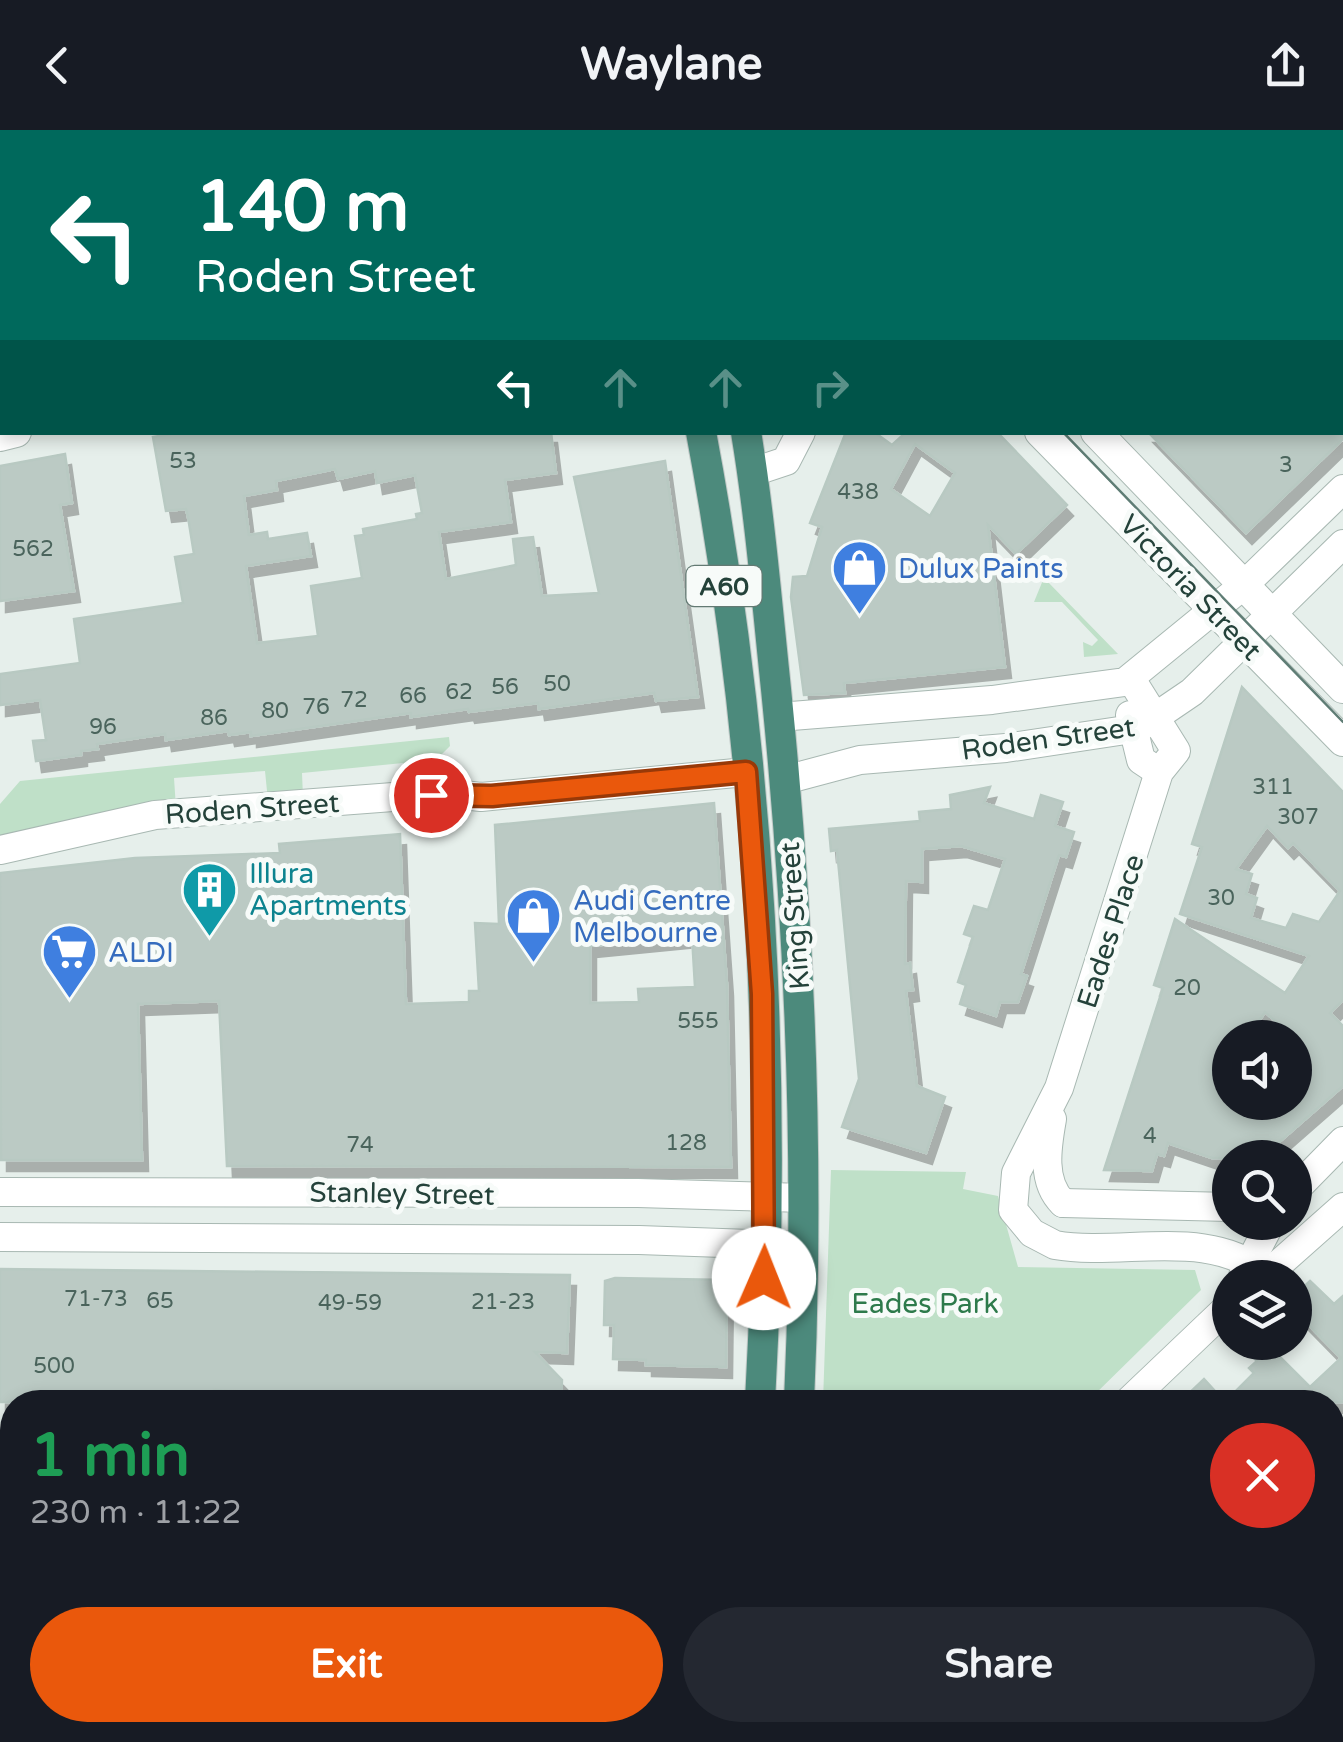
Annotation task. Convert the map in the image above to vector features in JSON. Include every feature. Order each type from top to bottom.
[{"type":"highway","name":"King Street","points":[[702,435],[746,772],[762,994],[765,1245],[760,1390]]},
{"type":"highway","name":"King Street","points":[[746,435],[779,717],[800,986],[804,1246],[799,1390]]},
{"type":"highway","points":[[746,772],[779,717]]},
{"type":"street","points":[[752,472],[786,461],[799,435]]},
{"type":"street","name":"Victoria Street","points":[[1043,435],[1343,740]]},
{"type":"street","name":"Victoria Street","points":[[1099,435],[1343,688]]},
{"type":"street","name":"Roden Street","points":[[779,717],[1128,681],[1244,584],[1343,490]]},
{"type":"street","name":"Roden Street","points":[[785,780],[860,760],[1006,748],[1132,730],[1158,718],[1246,643],[1343,544]]},
{"type":"street","points":[[1128,681],[1132,730],[1141,760],[1159,772]]},
{"type":"street","name":"Eades Place","points":[[1038,1237],[1016,1216],[1012,1190],[1059,1088],[1159,772],[1176,752],[1158,718],[1128,681]]},
{"type":"street","points":[[854,712],[860,760]]},
{"type":"street","name":"Roden Street","points":[[0,850],[155,815],[446,794],[492,796],[746,772]]},
{"type":"street","name":"Eades Place","points":[[1059,1088],[1048,1173],[1050,1187],[1063,1203]]},
{"type":"street","points":[[1312,1173],[1343,1141]]},
{"type":"street","name":"Stanley Street","points":[[0,1192],[804,1198]]},
{"type":"street","points":[[1212,1206],[1063,1203],[1038,1237],[1066,1247],[1208,1250],[1228,1260]]},
{"type":"street","points":[[1278,1260],[1297,1249],[1343,1207]]},
{"type":"street","points":[[1208,1250],[1212,1235]]},
{"type":"street","name":"Stanley Street","points":[[0,1237],[804,1246]]},
{"type":"street","points":[[1287,1240],[1297,1249]]},
{"type":"street","points":[[1140,1390],[1212,1321]]},
{"type":"green space","points":[[1043,580],[1118,654],[1084,657],[1083,642],[1092,646],[1098,640],[1062,602],[1034,602]]},
{"type":"green space","points":[[449,737],[450,746],[439,757],[433,787],[406,787],[403,763],[302,773],[303,797],[268,801],[265,771],[174,778],[176,808],[0,838],[0,804],[20,781]]},
{"type":"green space","name":"Eades Park","points":[[831,1170],[966,1172],[963,1189],[998,1196],[1018,1267],[1195,1270],[1201,1290],[1099,1390],[823,1390]]},
{"type":"building","points":[[551,435],[556,473],[505,480],[511,522],[439,532],[446,579],[516,565],[513,539],[533,537],[542,596],[599,593],[574,477],[665,461],[698,697],[656,701],[654,693],[539,709],[538,703],[411,717],[411,713],[251,736],[251,732],[229,735],[228,731],[166,740],[165,734],[97,744],[98,749],[81,751],[81,755],[36,761],[33,741],[46,740],[40,700],[0,705],[0,674],[80,663],[74,619],[183,603],[175,557],[194,554],[188,517],[186,509],[166,511],[153,437]],"holes":[[[335,469],[338,479],[375,471],[377,483],[415,475],[422,513],[416,514],[417,519],[363,529],[364,535],[355,536],[362,578],[311,586],[318,636],[257,643],[246,566],[311,556],[307,533],[268,539],[267,532],[249,535],[244,496],[277,490],[276,481]]]},
{"type":"building","points":[[845,435],[878,435],[892,445],[903,435],[1000,435],[1067,505],[1016,554],[988,525],[1005,667],[844,683],[845,693],[804,695],[791,597],[793,577],[807,576],[822,527],[810,523]],"holes":[[[915,444],[955,473],[930,516],[891,489]]]},
{"type":"building","points":[[1151,435],[1343,435],[1343,439],[1246,533]]},
{"type":"building","points":[[65,454],[72,503],[60,505],[74,591],[0,601],[0,466]]},
{"type":"building","points":[[1242,687],[1343,792],[1343,1000],[1330,1013],[1343,1026],[1343,1086],[1312,1113],[1312,1020],[1274,1020],[1265,1012],[1260,1020],[1212,1020],[1212,1120],[1304,1120],[1281,1140],[1212,1140],[1212,1158],[1168,1143],[1164,1156],[1157,1154],[1152,1171],[1104,1170],[1163,988],[1154,985],[1175,919],[1285,993],[1309,956],[1180,914],[1202,847],[1192,844]],"holes":[[[1267,826],[1288,848],[1293,843],[1340,891],[1319,922],[1293,914],[1286,928],[1251,918],[1257,898],[1246,894],[1252,874],[1236,869]]]},
{"type":"building","points":[[990,787],[984,803],[1034,819],[1041,795],[1063,802],[1055,826],[1074,832],[1066,857],[1059,855],[1021,974],[1027,976],[1018,1002],[1000,1002],[996,1016],[960,1004],[966,985],[958,982],[973,937],[964,934],[974,906],[988,910],[1005,859],[961,846],[922,849],[922,882],[906,881],[905,964],[910,963],[913,990],[906,991],[917,1086],[945,1097],[926,1153],[842,1127],[859,1079],[837,850],[831,851],[829,829],[920,821],[919,812],[951,809],[950,795]]},
{"type":"building","points":[[714,803],[727,985],[731,1167],[227,1166],[219,1001],[138,1004],[142,1160],[1,1160],[0,873],[135,858],[280,853],[279,844],[400,834],[406,1004],[469,1002],[469,991],[479,991],[475,923],[499,924],[495,825]],"holes":[[[692,936],[695,987],[638,989],[639,1002],[590,1003],[590,946]]]},
{"type":"building","points":[[0,1269],[570,1275],[567,1353],[535,1352],[562,1380],[562,1390],[0,1390]]},
{"type":"building","points":[[727,1280],[726,1367],[646,1365],[646,1360],[613,1359],[614,1325],[604,1325],[605,1281]]},
{"type":"building","points":[[1312,1283],[1334,1304],[1343,1296],[1343,1390],[1237,1390],[1254,1373],[1249,1368],[1256,1360],[1283,1360],[1310,1387],[1341,1358],[1312,1328]]},
{"type":"building","points":[[1204,1379],[1214,1390],[1193,1390]]},
{"type":"tram line","points":[[1066,435],[1343,722]]},
{"type":"place","name":"Dulux Paints","points":[[859,617]]},
{"type":"place","name":"Illura Apartments","points":[[210,938]]},
{"type":"place","name":"Audi Centre Melbourne","points":[[534,965]]},
{"type":"place","name":"ALDI","points":[[69,1001]]},
{"type":"route","points":[[431,795],[492,796],[746,772],[762,994],[764,1278]]}]
